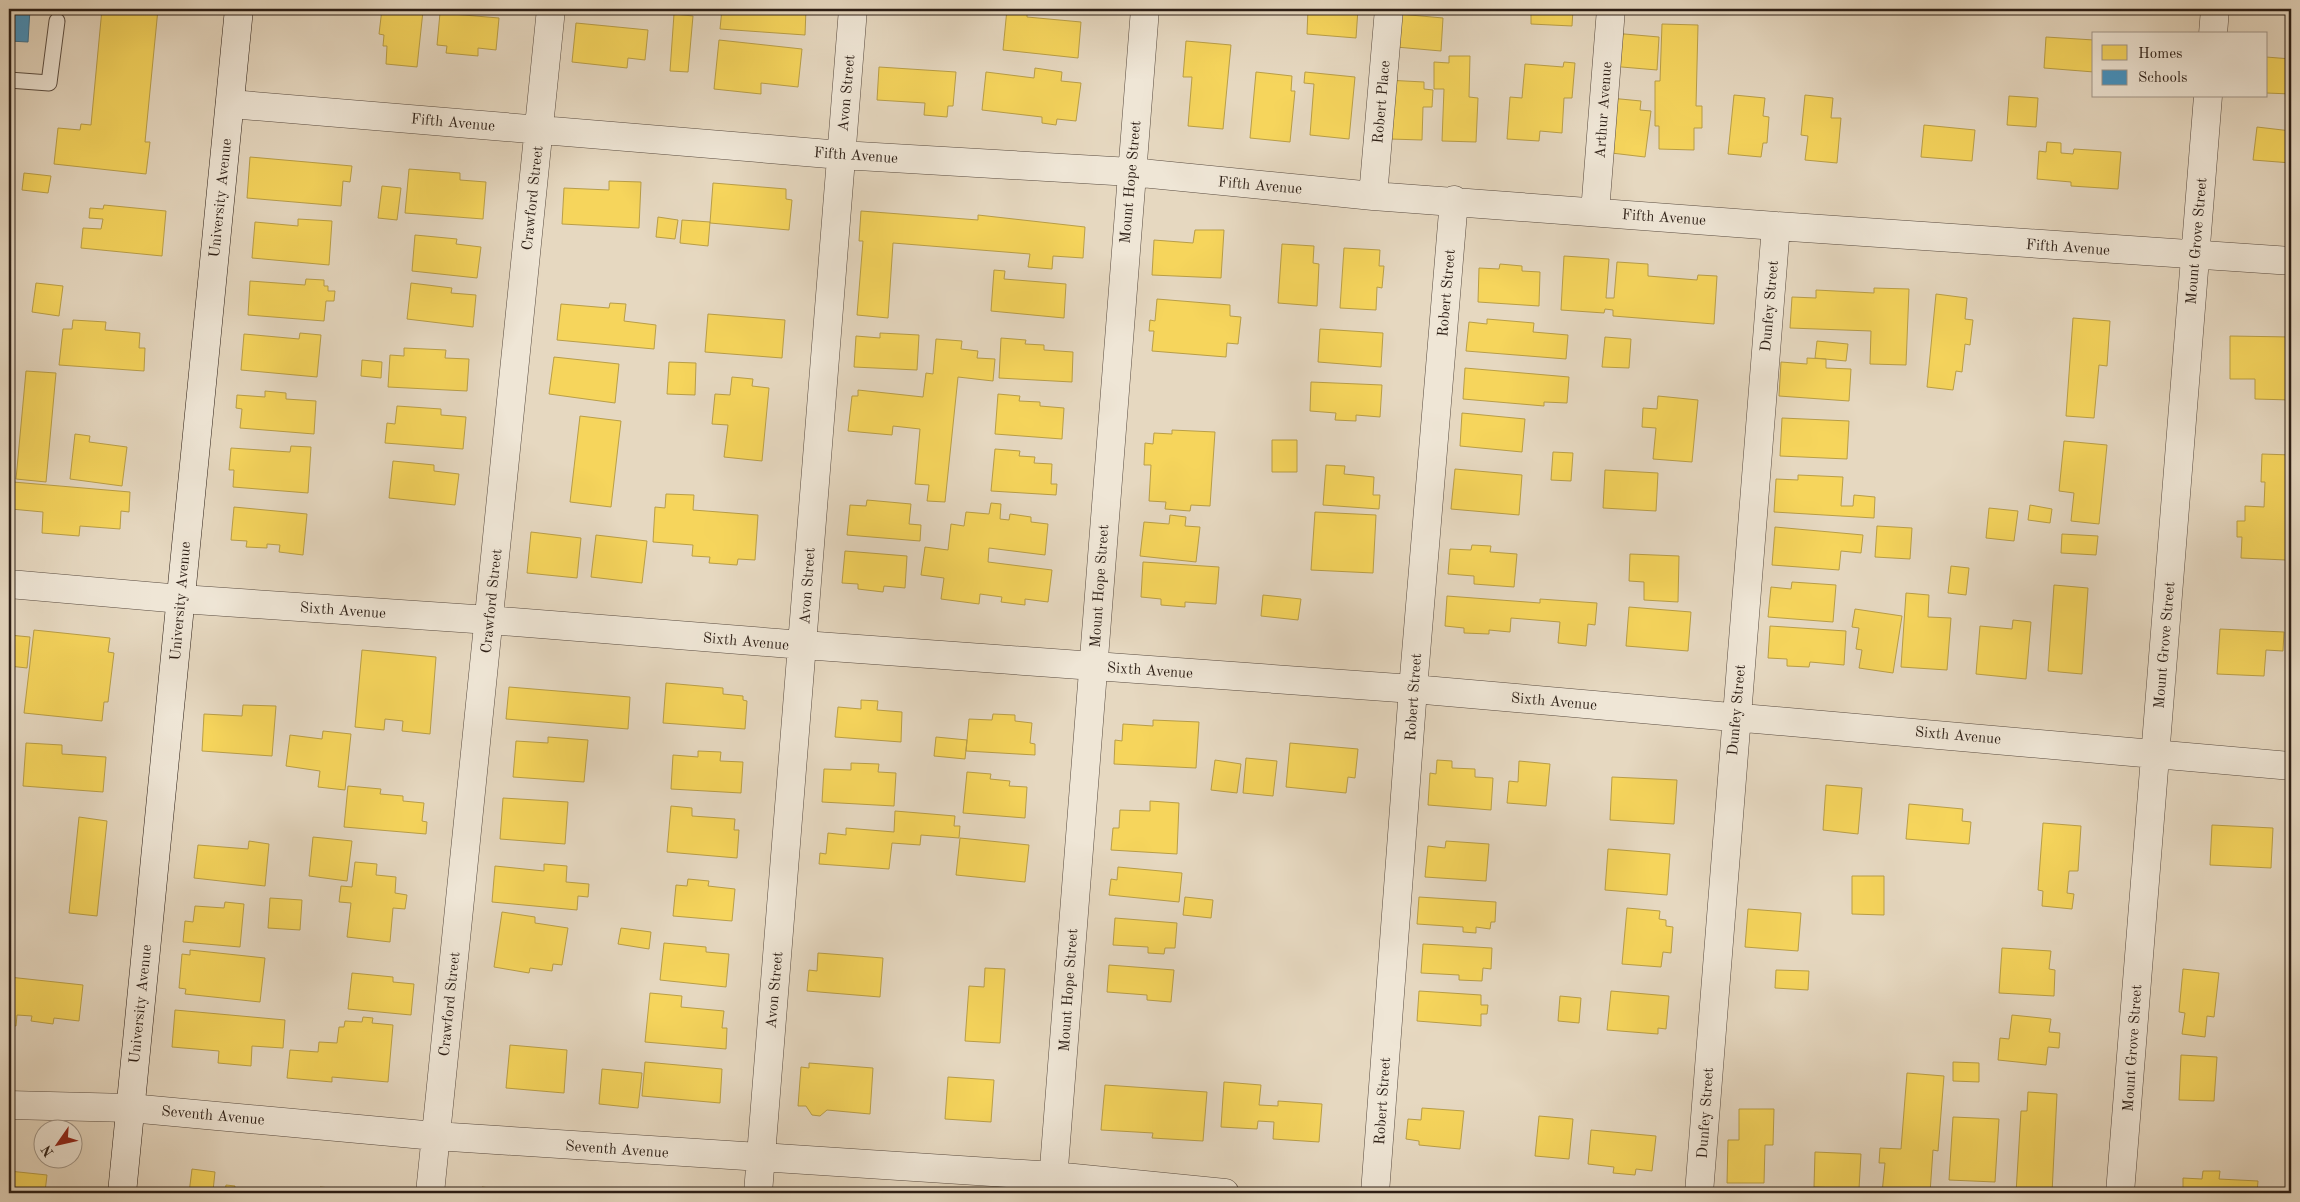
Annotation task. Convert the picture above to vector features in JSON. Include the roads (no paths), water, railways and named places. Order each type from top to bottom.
[{"type":"street","name":"University Avenue","points":[[122,1193],[239,9]]},
{"type":"street","name":"Crawford Street","points":[[430,1193],[551,9]]},
{"type":"street","name":"Avon Street","points":[[758,1193],[853,9]]},
{"type":"street","name":"Mount Hope Street","points":[[1053,1185],[1092,666],[1145,9]]},
{"type":"street","name":"Robert Place","points":[[1373,196],[1389,9]]},
{"type":"street","name":"Arthur Avenue","points":[[1595,212],[1611,9]]},
{"type":"street","points":[[2213,32],[2215,9]]},
{"type":"street","name":"Mount Grove Street","points":[[2120,1193],[2208,98]]},
{"type":"street","name":"Fifth Avenue","points":[[230,104],[539,128],[841,155],[1131,172],[1373,196],[1454,200],[1776,226],[2195,256],[2291,261]]},
{"type":"street","name":"Robert Street","points":[[1375,1193],[1413,689],[1454,200]]},
{"type":"street","name":"Dunfey Street","points":[[1699,1193],[1735,716],[1776,226]]},
{"type":"street","name":"Sixth Avenue","points":[[9,584],[181,599],[1413,689],[2291,766]]},
{"type":"street","name":"Seventh Avenue","points":[[9,1105],[130,1108],[436,1136],[761,1159],[1053,1185],[1225,1193]]},
{"type":"lane","points":[[9,80],[50,83],[57,21]]}]
